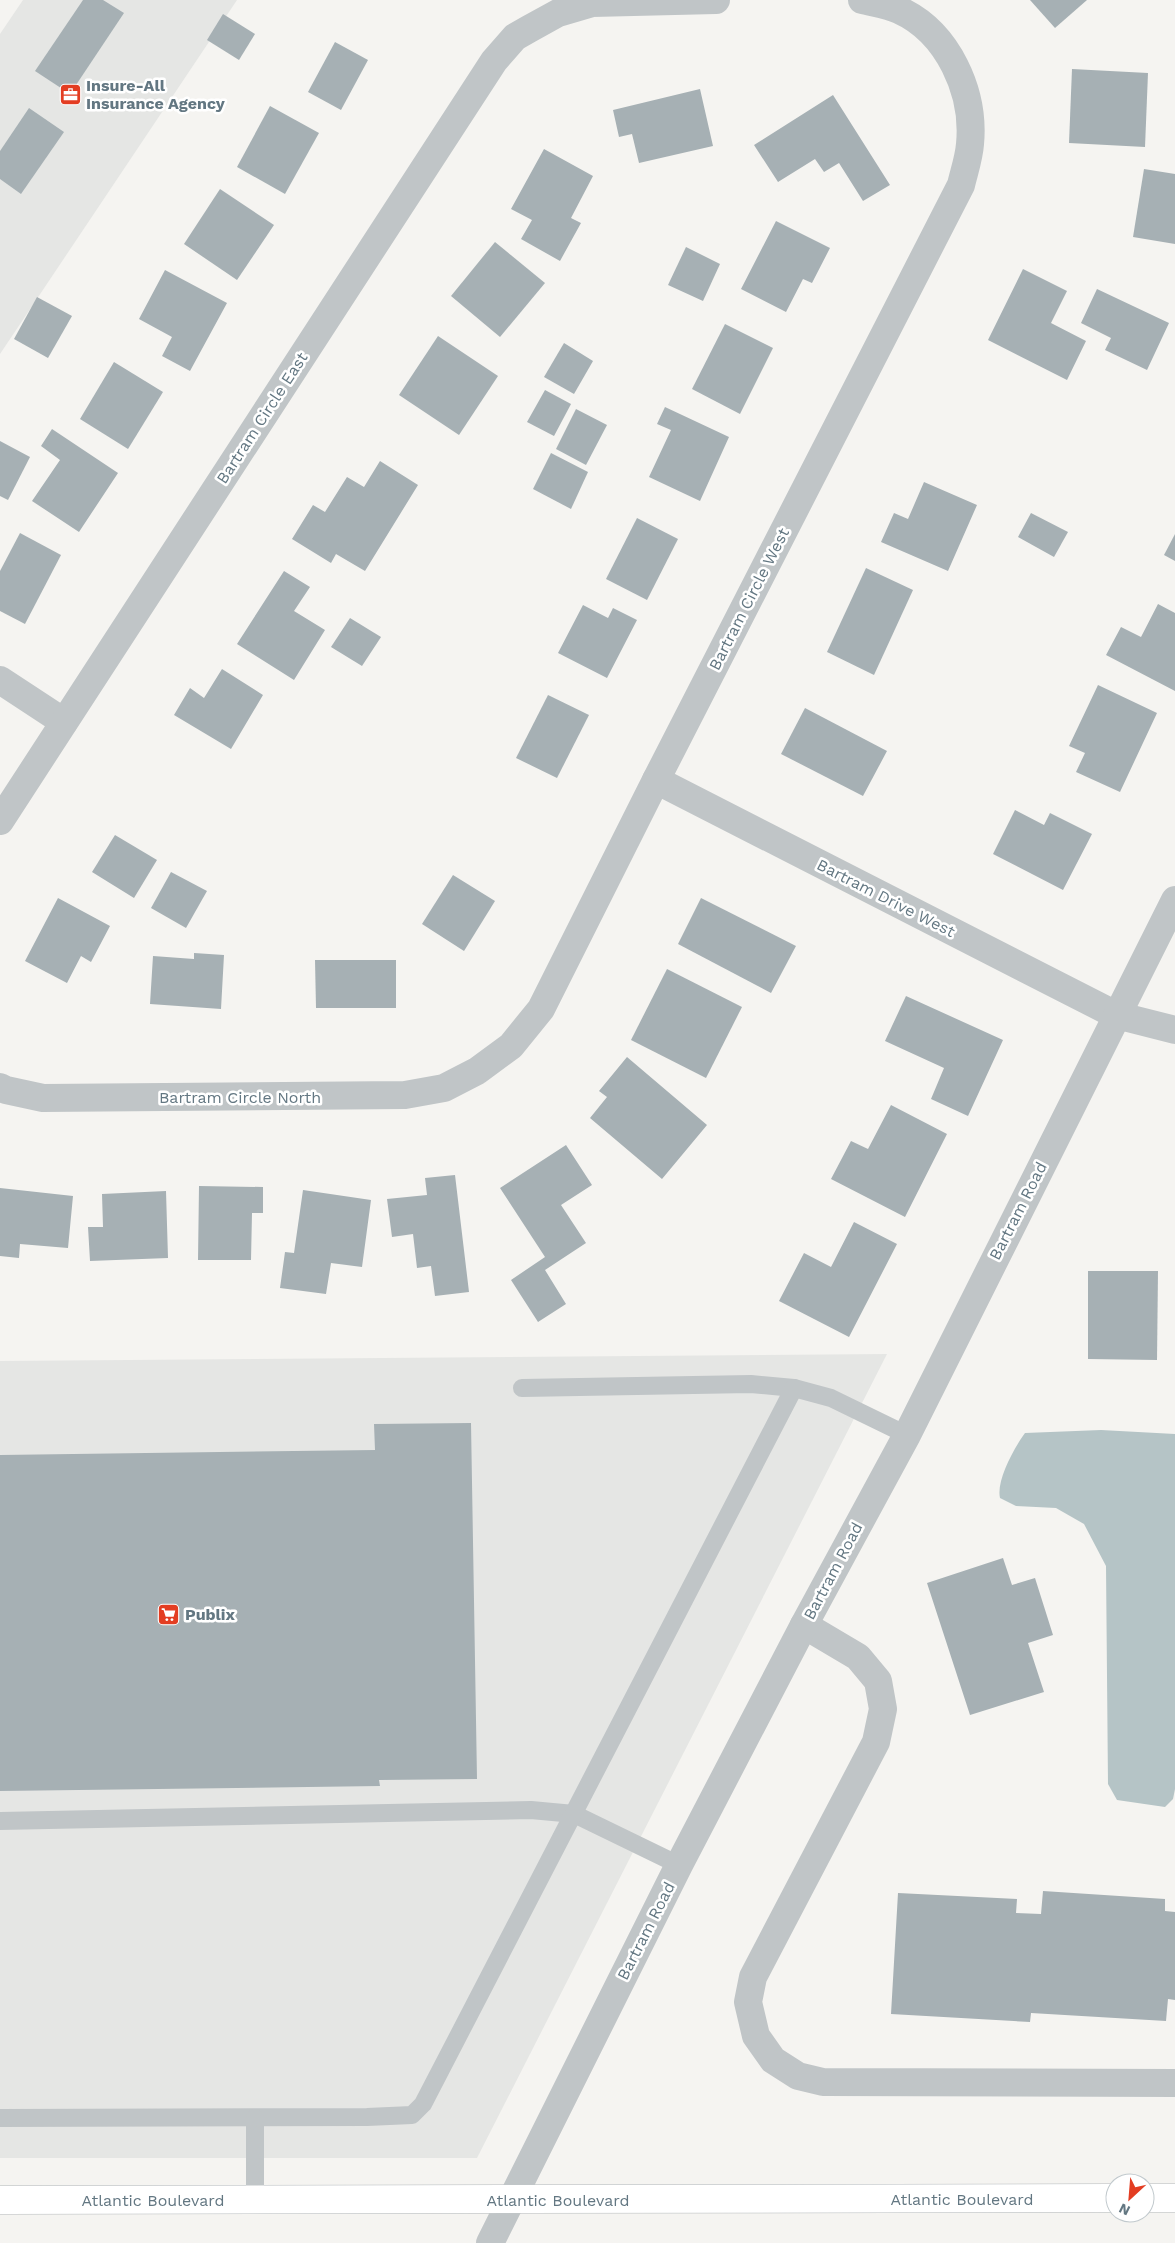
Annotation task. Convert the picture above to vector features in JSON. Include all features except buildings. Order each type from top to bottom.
[{"type":"main road","name":"Atlantic Boulevard","points":[[0,2200],[1105,2198]]},
{"type":"main road","points":[[1155,2198],[1175,2198]]},
{"type":"street","name":"Bartram Circle East","points":[[0,820],[494,62],[515,38],[536,25],[558,13],[592,3],[716,0]]},
{"type":"street","name":"Bartram Circle West","points":[[477,1071],[511,1046],[541,1009],[656,780],[961,185],[970,144],[969,102],[953,62],[932,32],[899,10],[862,0]]},
{"type":"street","points":[[0,680],[64,722]]},
{"type":"street","name":"Bartram Drive West","points":[[656,780],[1116,1015],[1175,1030]]},
{"type":"street","name":"Bartram Road","points":[[490,2243],[679,1865],[804,1625],[907,1435],[1175,900]]},
{"type":"street","name":"Bartram Circle North","points":[[0,1087],[43,1098],[405,1096],[444,1088],[477,1071]]},
{"type":"street","points":[[804,1625],[858,1657],[878,1681],[883,1709],[876,1742],[753,1977],[748,2002],[756,2036],[773,2060],[798,2076],[823,2082],[1175,2083]]},
{"type":"lane","points":[[522,1388],[752,1384],[794,1388],[831,1398],[907,1435]]},
{"type":"lane","points":[[0,2118],[397,2117],[412,2115],[424,2104],[794,1388]]},
{"type":"lane","points":[[0,1821],[531,1810],[574,1814],[679,1865]]},
{"type":"lane","points":[[255,2118],[255,2200]]},
{"type":"shaded area","points":[[23,0],[237,0],[0,354],[0,34]]},
{"type":"shaded area","points":[[887,1354],[477,2158],[0,2158],[0,1361]]},
{"type":"shaded area","points":[[1101,1430],[1175,1434],[1175,1789],[1173,1799],[1165,1807],[1117,1800],[1108,1784],[1106,1566],[1084,1524],[1056,1508],[1016,1506],[1000,1498],[999,1491],[1003,1474],[1025,1433]]},
{"type":"place","name":"Insure-All Insurance Agency","points":[[70,94]]},
{"type":"place","name":"Publix","points":[[169,1614]]}]
